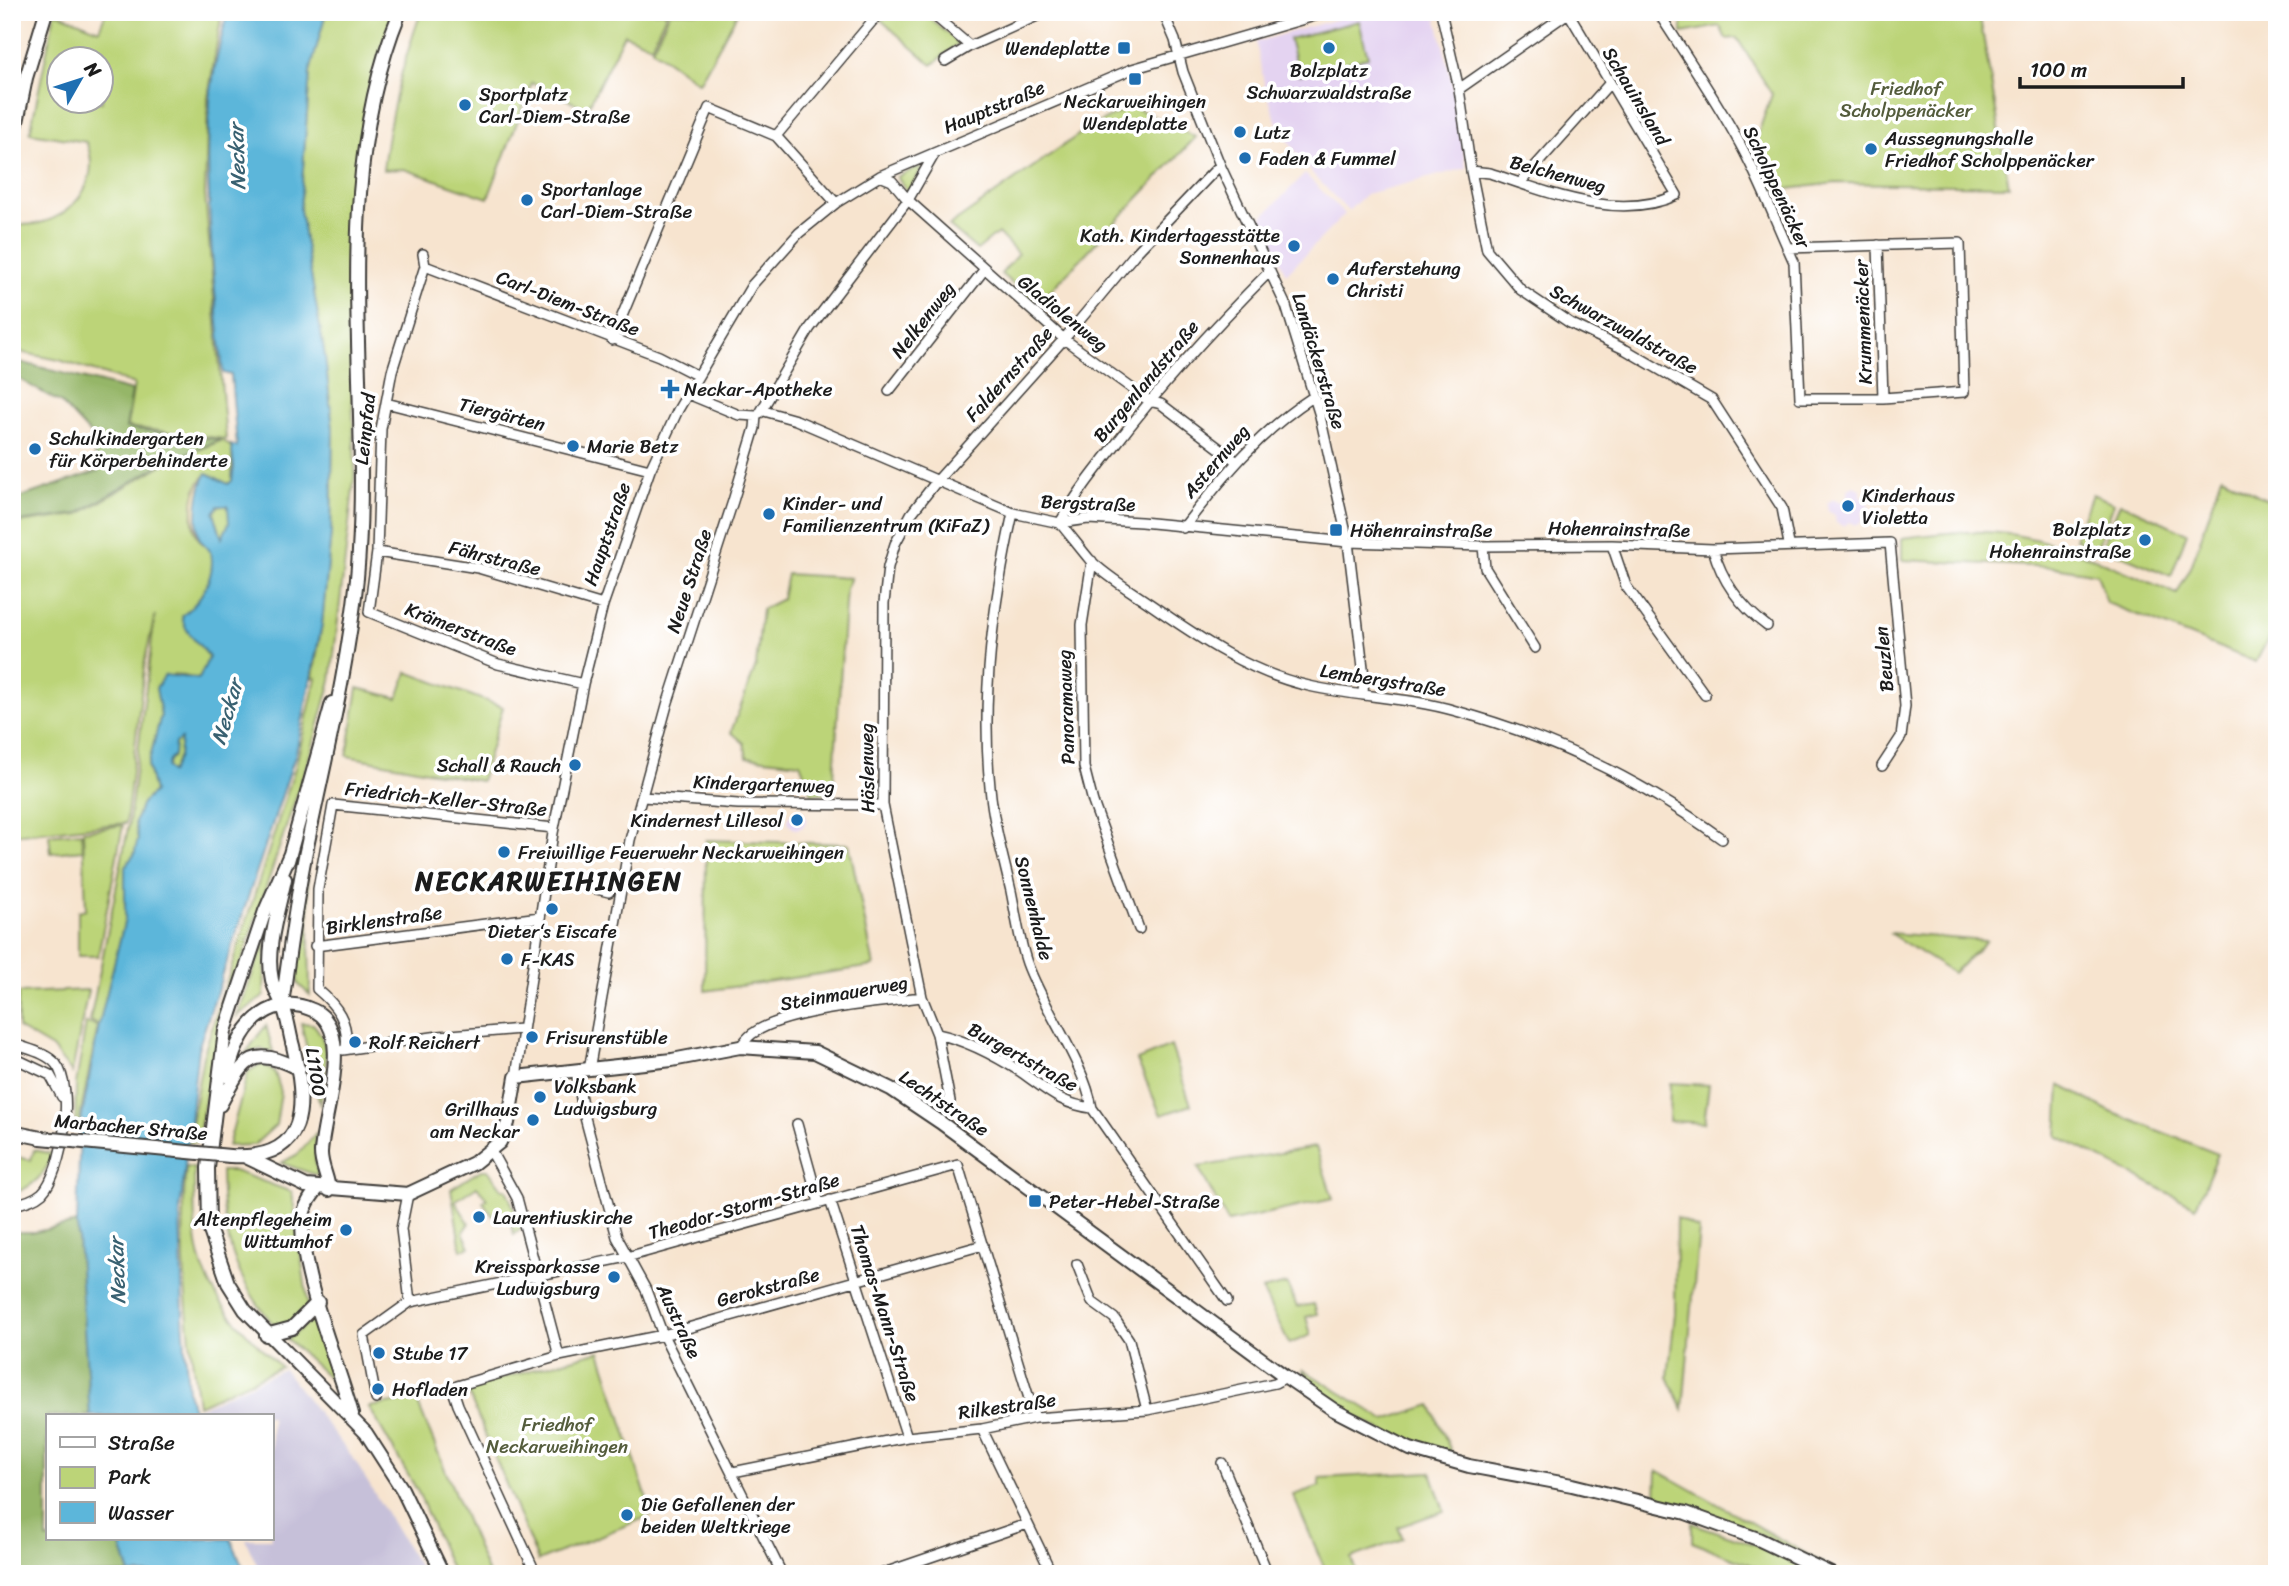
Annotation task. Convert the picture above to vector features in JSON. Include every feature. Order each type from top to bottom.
[{"type":"main road","points":[[12,147],[26,78],[46,12]]},
{"type":"main road","points":[[282,1004],[294,914],[334,728],[355,593],[360,528],[360,195],[378,82],[400,12]]},
{"type":"main road","points":[[340,678],[312,766],[290,854],[265,911],[225,1031],[218,1110],[208,1168],[209,1228],[228,1283],[267,1335],[353,1417],[398,1482],[443,1574]]},
{"type":"main road","name":"L1100","points":[[246,1157],[272,1151],[289,1137],[298,1125],[302,1110],[299,1069],[282,1004],[271,977],[272,956],[290,854]]},
{"type":"main road","points":[[218,1110],[232,1056],[241,1037],[259,1016],[282,1004],[304,1006],[326,1018],[333,1031],[338,1053],[321,1153],[324,1189]]},
{"type":"main road","name":"Lechtstraße","points":[[516,1077],[583,1071],[740,1048],[816,1052],[891,1089],[940,1122],[1334,1410],[1419,1452],[1469,1466],[1572,1485],[1686,1513],[1758,1539],[1831,1574]]},
{"type":"main road","points":[[218,1110],[244,1062],[252,1057],[268,1056],[299,1069]]},
{"type":"main road","name":"Hauptstraße","points":[[491,1151],[505,1133],[516,1077]]},
{"type":"main road","name":"Marbacher Straße","points":[[12,1132],[41,1138],[246,1157]]},
{"type":"main road","points":[[246,1157],[294,1182],[324,1189],[408,1194],[474,1163],[491,1151]]},
{"type":"main road","points":[[324,1189],[307,1204],[302,1228],[303,1244],[353,1417]]},
{"type":"main road","points":[[267,1335],[292,1328],[318,1302]]},
{"type":"street","points":[[776,136],[880,12]]},
{"type":"street","points":[[930,12],[970,46]]},
{"type":"street","points":[[946,61],[970,46],[1046,12]]},
{"type":"street","name":"Landäckerstraße","points":[[1163,12],[1220,165],[1286,306],[1313,397],[1348,542],[1364,676],[1363,695]]},
{"type":"street","name":"Hauptstraße","points":[[516,1077],[554,828],[583,684],[603,605],[650,470],[688,394],[752,285],[784,248],[836,203],[880,176],[1075,93],[1178,54],[1312,14],[1328,12]]},
{"type":"street","name":"Schwarzwaldstraße","points":[[1441,12],[1459,89],[1471,171],[1488,250],[1521,290],[1570,323],[1626,350],[1712,400],[1782,508],[1789,544]]},
{"type":"street","name":"Scholppenäcker","points":[[1658,12],[1740,143],[1794,262],[1800,398],[1883,398]]},
{"type":"street","points":[[1459,89],[1568,13]]},
{"type":"street","name":"Schauinsland","points":[[1568,13],[1677,195]]},
{"type":"street","points":[[1520,183],[1609,84]]},
{"type":"street","points":[[612,340],[709,108],[776,136],[836,203]]},
{"type":"street","name":"Neue Straße","points":[[583,1071],[620,885],[667,705],[760,413],[810,328],[908,200],[935,153]]},
{"type":"street","name":"Faldernstraße","points":[[936,482],[1064,339],[1134,255],[1220,165]]},
{"type":"street","name":"Belchenweg","points":[[1471,171],[1607,206],[1663,202],[1677,195]]},
{"type":"street","name":"Gladiolenweg","points":[[880,176],[892,181],[908,200],[984,270],[1064,339],[1149,401],[1161,404],[1236,461]]},
{"type":"street","points":[[1787,248],[1960,243],[1964,392],[1883,398]]},
{"type":"street","name":"Krummenäcker","points":[[1878,245],[1883,398]]},
{"type":"street","name":"Leinpfad","points":[[369,612],[377,552],[381,429],[392,371],[425,266],[423,254]]},
{"type":"street","name":"Carl-Diem-Straße","points":[[425,266],[659,356],[698,376]]},
{"type":"street","name":"Nelkenweg","points":[[889,391],[984,270]]},
{"type":"street","name":"Burgenlandstraße","points":[[1060,523],[1070,503],[1149,401],[1210,331],[1270,271]]},
{"type":"street","name":"Bergstraße","points":[[688,394],[739,415],[760,413],[796,420],[1013,513],[1060,523],[1088,519],[1348,542]]},
{"type":"street","name":"Asternweg","points":[[1183,528],[1236,461],[1266,431],[1313,397]]},
{"type":"street","name":"Tiergärten","points":[[386,403],[650,470]]},
{"type":"street","name":"Häslenweg","points":[[936,482],[911,514],[895,544],[888,567],[884,603],[883,805],[922,997],[937,1034],[950,1101]]},
{"type":"street","name":"Sonnenhalde","points":[[1013,513],[999,578],[990,651],[987,748],[990,789],[1027,963],[1059,1033],[1089,1087],[1092,1108],[1227,1300]]},
{"type":"street","name":"Lembergstraße","points":[[1060,523],[1092,561],[1198,638],[1262,671],[1310,686],[1452,709],[1553,745],[1625,777],[1661,797],[1721,839]]},
{"type":"street","name":"Hohenrainstraße","points":[[1348,542],[1713,548],[1890,543]]},
{"type":"street","name":"Beuzlen","points":[[1882,766],[1902,737],[1905,706],[1890,543]]},
{"type":"street","points":[[1612,545],[1626,586],[1705,695]]},
{"type":"street","points":[[1483,546],[1485,568],[1535,648]]},
{"type":"street","points":[[1713,548],[1720,574],[1750,613],[1767,626]]},
{"type":"street","name":"Fährstraße","points":[[377,552],[478,568],[603,605]]},
{"type":"street","name":"Panoramaweg","points":[[1092,561],[1082,625],[1084,767],[1093,802],[1139,929]]},
{"type":"street","name":"Krämerstraße","points":[[369,612],[498,664],[583,684]]},
{"type":"street","name":"Kindergartenweg","points":[[643,797],[738,804],[883,805]]},
{"type":"street","name":"Friedrich-Keller-Straße","points":[[315,946],[318,890],[333,805],[554,828]]},
{"type":"street","points":[[546,877],[608,892]]},
{"type":"street","name":"Birklenstraße","points":[[315,946],[540,917]]},
{"type":"street","points":[[315,946],[317,989],[336,1005],[345,1024],[338,1053],[439,1036],[522,1029]]},
{"type":"street","name":"Steinmauerweg","points":[[740,1048],[752,1033],[768,1025],[867,1004],[922,997]]},
{"type":"street","name":"Burgertstraße","points":[[937,1034],[957,1038],[1017,1070],[1070,1105],[1092,1108]]},
{"type":"street","points":[[12,1044],[45,1056],[56,1065],[65,1086],[61,1153],[50,1183],[36,1198],[12,1205]]},
{"type":"street","points":[[12,1057],[50,1075],[64,1102]]},
{"type":"street","name":"Austraße","points":[[583,1071],[607,1203],[617,1237],[646,1290],[663,1335],[782,1574]]},
{"type":"street","points":[[797,1124],[819,1203]]},
{"type":"street","points":[[491,1151],[517,1198],[559,1356]]},
{"type":"street","name":"Theodor-Storm-Straße","points":[[410,1302],[627,1258],[957,1165],[983,1245]]},
{"type":"street","points":[[376,1399],[364,1335],[410,1302],[401,1229],[408,1194]]},
{"type":"street","name":"Thomas-Mann-Straße","points":[[830,1200],[907,1437]]},
{"type":"street","points":[[983,1245],[1035,1418]]},
{"type":"street","name":"Gerokstraße","points":[[536,1574],[458,1405],[454,1390],[462,1383],[559,1356],[663,1335],[983,1245]]},
{"type":"street","points":[[1077,1264],[1092,1303],[1114,1318],[1129,1340],[1147,1410]]},
{"type":"street","name":"Rilkestraße","points":[[733,1472],[907,1437],[982,1429],[1035,1418],[1147,1410],[1275,1383],[1286,1377]]},
{"type":"street","points":[[982,1429],[1052,1574]]},
{"type":"street","points":[[1222,1463],[1268,1574]]},
{"type":"street","points":[[881,1574],[1027,1524]]},
{"type":"shaded area","points":[[1362,12],[1435,12],[1451,78],[1466,168],[1366,194],[1348,211],[1309,170],[1279,129],[1265,88],[1256,42]]},
{"type":"shaded area","name":"Kath. Kindertagesstätte Sonnenhaus","points":[[1305,174],[1345,214],[1286,274],[1261,218]]},
{"type":"shaded area","name":"Kinderhaus Violetta","points":[[1854,486],[1861,489],[1861,497],[1868,501],[1869,509],[1862,513],[1863,521],[1856,525],[1849,522],[1843,526],[1836,523],[1835,515],[1828,511],[1827,503],[1834,499],[1841,502],[1847,498],[1847,490]]},
{"type":"shaded area","name":"Kindernest Lillesol","points":[[797,811],[803,814],[806,820],[803,826],[797,829],[791,826],[788,820],[791,814]]},
{"type":"shaded area","points":[[284,1369],[355,1461],[423,1574],[261,1574],[245,1540],[273,1540],[273,1414],[198,1414],[196,1409]]},
{"type":"green space","points":[[55,12],[99,30],[106,12],[222,12],[208,98],[205,194],[226,439],[127,427],[134,384],[59,360],[24,353],[12,346],[12,223],[29,225],[45,221],[74,204],[84,191],[90,176],[91,159],[86,142],[30,133],[46,56],[46,116],[116,116],[116,46],[48,46]]},
{"type":"green space","points":[[326,12],[393,12],[366,99],[347,254],[355,471],[331,681],[312,749],[235,981],[212,1065],[197,1143],[188,1142],[203,1056],[296,765],[316,678],[313,677],[322,624],[331,533],[333,430],[325,357],[300,210],[310,72]]},
{"type":"green space","points":[[421,12],[667,12],[651,46],[624,34],[587,109],[532,83],[488,198],[404,169],[383,170],[397,90]]},
{"type":"green space","points":[[670,12],[738,12],[699,83],[652,49]]},
{"type":"green space","points":[[888,12],[922,12],[959,43],[932,65],[881,20]]},
{"type":"green space","name":"Friedhof Scholppenäcker","points":[[1682,12],[1979,12],[2009,186],[1836,183],[1772,191],[1754,145],[1772,94],[1737,38],[1726,39],[1720,26],[1682,33]]},
{"type":"green space","name":"Bolzplatz Schwarzwaldstraße","points":[[1359,21],[1368,57],[1299,75],[1289,39]]},
{"type":"green space","points":[[1132,106],[1196,137],[1037,305],[1001,274],[1018,254],[998,233],[977,250],[949,226],[1088,128]]},
{"type":"green space","points":[[923,167],[908,192],[897,177]]},
{"type":"green space","points":[[12,360],[132,391],[126,428],[221,440],[163,463],[77,514],[12,523],[12,500],[98,471],[91,435],[61,403],[12,375]]},
{"type":"green space","points":[[223,440],[232,448],[232,481],[227,484],[207,473],[199,488],[193,525],[200,541],[210,551],[211,571],[205,588],[183,616],[189,633],[209,657],[199,679],[174,674],[156,688],[161,715],[148,766],[154,792],[142,803],[135,822],[138,839],[134,855],[125,867],[125,919],[99,1025],[90,1021],[129,823],[155,615],[145,660],[126,823],[12,835],[12,524],[78,515],[164,464]]},
{"type":"green space","points":[[2222,476],[2277,505],[2277,640],[2269,637],[2256,662],[2107,603],[2097,574],[2055,567],[1902,560],[1902,538],[1994,532],[2048,542],[2101,561],[2177,594],[2191,567]]},
{"type":"green space","points":[[2092,494],[2114,503],[2097,547],[2075,539]]},
{"type":"green space","name":"Bolzplatz Hohenrainstraße","points":[[2120,503],[2187,533],[2171,576],[2102,547]]},
{"type":"green space","points":[[218,506],[229,506],[230,510],[228,528],[222,539],[214,513]]},
{"type":"green space","points":[[787,574],[851,578],[846,588],[833,792],[812,794],[800,763],[747,757],[744,743],[731,732],[756,666],[762,609],[782,599]]},
{"type":"green space","points":[[407,672],[503,707],[481,781],[347,756],[358,688],[398,698]]},
{"type":"green space","points":[[181,739],[179,756],[171,773],[167,767],[169,760],[173,757],[175,743]]},
{"type":"green space","points":[[123,825],[98,956],[78,956],[78,911],[86,909],[83,831]]},
{"type":"green space","points":[[81,832],[83,850],[51,853],[49,835]]},
{"type":"green space","points":[[706,840],[849,844],[874,966],[705,991]]},
{"type":"green space","points":[[308,877],[310,995],[298,984],[297,970],[298,930]]},
{"type":"green space","points":[[1889,933],[1986,941],[1953,973]]},
{"type":"green space","points":[[266,938],[264,996],[237,1016]]},
{"type":"green space","points":[[88,990],[72,1073],[52,1048],[18,1028],[18,993]]},
{"type":"green space","points":[[86,1023],[98,1026],[78,1127],[75,1127],[76,1084]]},
{"type":"green space","points":[[301,1023],[313,1024],[324,1042],[326,1063],[320,1106]]},
{"type":"green space","points":[[266,1025],[273,1052],[261,1049],[245,1054]]},
{"type":"green space","points":[[1171,1046],[1191,1105],[1161,1115],[1137,1060]]},
{"type":"green space","points":[[262,1063],[275,1073],[281,1092],[276,1125],[254,1145],[228,1146],[248,1072]]},
{"type":"green space","points":[[1670,1083],[1709,1085],[1704,1123],[1669,1121]]},
{"type":"green space","points":[[2060,1085],[2111,1112],[2218,1154],[2196,1207],[2057,1136]]},
{"type":"green space","points":[[316,1133],[315,1164],[319,1176],[281,1163],[298,1154]]},
{"type":"green space","points":[[1316,1147],[1333,1199],[1228,1222],[1198,1167]]},
{"type":"green space","points":[[34,1150],[54,1154],[38,1179],[12,1193],[12,1156],[31,1160]]},
{"type":"green space","points":[[186,1167],[194,1168],[197,1244],[208,1280],[240,1327],[281,1367],[198,1405],[185,1286],[183,1227]]},
{"type":"green space","points":[[481,1170],[488,1170],[502,1189],[506,1189],[522,1228],[514,1235],[510,1217],[498,1223],[483,1202],[487,1199],[477,1186],[455,1201],[469,1223],[463,1232],[470,1247],[461,1250],[451,1189]]},
{"type":"green space","points":[[221,1171],[234,1171],[292,1192],[308,1305],[289,1323],[276,1327],[240,1274],[224,1215]]},
{"type":"green space","points":[[1676,1218],[1699,1229],[1683,1409],[1668,1377],[1675,1313]]},
{"type":"green space","points":[[77,1223],[90,1414],[46,1414],[46,1540],[119,1540],[130,1574],[12,1574],[12,1466],[16,1448],[12,1434],[12,1232],[35,1232]]},
{"type":"green space","points":[[1287,1284],[1297,1307],[1314,1304],[1317,1314],[1306,1317],[1311,1335],[1289,1344],[1262,1290]]},
{"type":"green space","points":[[312,1320],[339,1387],[287,1339]]},
{"type":"green space","name":"Friedhof Neckarweihingen","points":[[600,1351],[652,1515],[538,1561],[466,1388]]},
{"type":"green space","points":[[1302,1369],[1385,1420],[1431,1405],[1455,1460],[1389,1435],[1316,1393]]},
{"type":"green space","points":[[416,1399],[488,1574],[453,1574],[419,1494],[369,1407]]},
{"type":"green space","points":[[1657,1470],[1842,1574],[1760,1535],[1656,1500]]},
{"type":"green space","points":[[1431,1472],[1444,1511],[1398,1527],[1403,1539],[1351,1558],[1357,1574],[1327,1574],[1293,1495],[1320,1486],[1320,1478]]},
{"type":"green space","points":[[1692,1523],[1756,1545],[1819,1574],[1774,1574],[1692,1542]]},
{"type":"sand","points":[[203,478],[197,516],[199,538],[194,524],[193,499]]},
{"type":"water","name":"Neckar","points":[[227,12],[326,12],[310,72],[300,210],[325,357],[333,429],[331,533],[322,624],[296,753],[198,1049],[180,1211],[188,1392],[194,1414],[90,1414],[77,1223],[80,1127],[99,1025],[125,919],[125,866],[134,855],[138,839],[135,822],[142,803],[154,792],[148,766],[161,715],[156,688],[165,675],[199,679],[209,657],[189,633],[182,616],[200,597],[211,572],[211,554],[200,539],[198,530],[199,495],[207,473],[228,484],[232,481],[234,467],[231,445],[237,447],[231,375],[223,373],[209,204],[208,135],[215,68]],"holes":[[[218,506],[228,506],[229,523],[222,538],[214,513]],[[181,739],[179,756],[171,773],[167,767],[169,760],[174,755],[175,743]]]},
{"type":"water","points":[[119,1540],[231,1540],[246,1574],[130,1574]]},
{"type":"place","name":"Wendeplatte","points":[[1124,48]]},
{"type":"place","name":"Bolzplatz Schwarzwaldstraße","points":[[1329,48]]},
{"type":"place","name":"Neckarweihingen Wendeplatte","points":[[1135,79]]},
{"type":"place","name":"Sportplatz Carl-Diem-Straße","points":[[465,105]]},
{"type":"place","name":"Lutz","points":[[1240,132]]},
{"type":"place","name":"Aussegnungshalle Friedhof Scholppenäcker","points":[[1871,149]]},
{"type":"place","name":"Faden & Fummel","points":[[1245,158]]},
{"type":"place","name":"Sportanlage Carl-Diem-Straße","points":[[527,200]]},
{"type":"place","name":"Kath. Kindertagesstätte Sonnenhaus","points":[[1294,246]]},
{"type":"place","name":"Auferstehung Christi","points":[[1333,279]]},
{"type":"place","name":"Neckar-Apotheke","points":[[670,389]]},
{"type":"place","name":"Marie Betz","points":[[573,446]]},
{"type":"place","name":"Schulkindergarten für Körperbehinderte","points":[[35,449]]},
{"type":"place","name":"Kinderhaus Violetta","points":[[1848,506]]},
{"type":"place","name":"Kinder- und Familienzentrum (KiFaZ)","points":[[769,514]]},
{"type":"place","name":"Höhenrainstraße","points":[[1336,530]]},
{"type":"place","name":"Bolzplatz Hohenrainstraße","points":[[2145,540]]},
{"type":"place","name":"Schall & Rauch","points":[[575,765]]},
{"type":"place","name":"Kindernest Lillesol","points":[[797,820]]},
{"type":"place","name":"Freiwillige Feuerwehr Neckarweihingen","points":[[504,852]]},
{"type":"place","name":"Dieter‘s Eiscafe","points":[[552,909]]},
{"type":"place","name":"F-KAS","points":[[507,959]]},
{"type":"place","name":"Frisurenstüble","points":[[532,1037]]},
{"type":"place","name":"Rolf Reichert","points":[[355,1042]]},
{"type":"place","name":"Volksbank Ludwigsburg","points":[[540,1097]]},
{"type":"place","name":"Grillhaus am Neckar","points":[[533,1120]]},
{"type":"place","name":"Peter-Hebel-Straße","points":[[1035,1201]]},
{"type":"place","name":"Laurentiuskirche","points":[[479,1217]]},
{"type":"place","name":"Altenpflegeheim Wittumhof","points":[[346,1230]]},
{"type":"place","name":"Kreissparkasse Ludwigsburg","points":[[614,1277]]},
{"type":"place","name":"Stube 17","points":[[379,1353]]},
{"type":"place","name":"Hofladen","points":[[378,1389]]},
{"type":"place","name":"Die Gefallenen der beiden Weltkriege","points":[[627,1515]]},
{"type":"district","name":"NECKARWEIHINGEN","points":[[549,881]]}]
